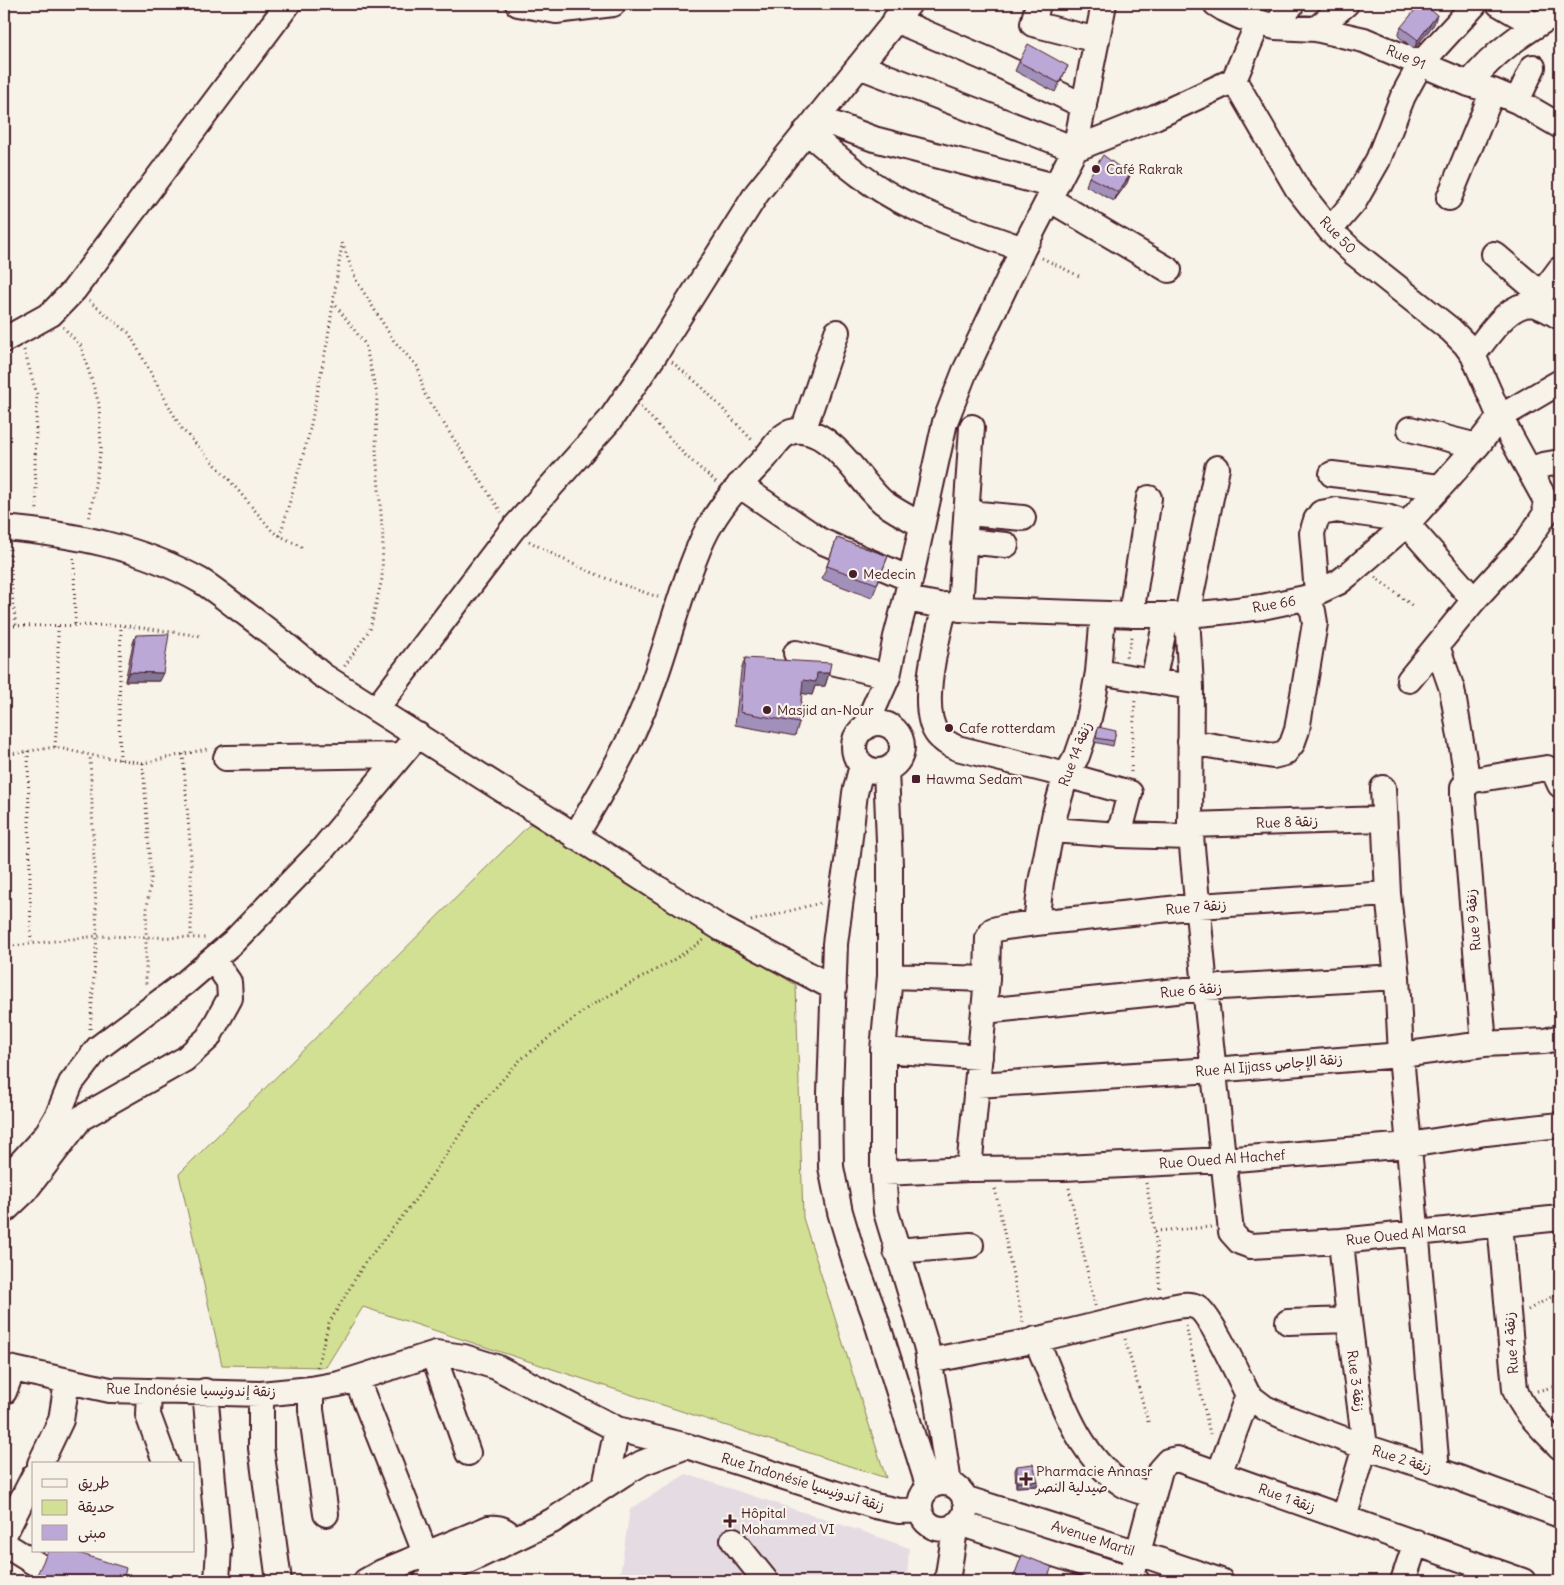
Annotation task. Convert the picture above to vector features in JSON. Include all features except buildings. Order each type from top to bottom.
[{"type":"street","points":[[12,336],[51,314],[74,290],[288,4]]},
{"type":"street","points":[[518,4],[556,11],[613,4]]},
{"type":"street","points":[[1038,4],[1033,24],[1097,40]]},
{"type":"street","points":[[865,728],[878,724],[890,727],[900,737],[902,753],[898,760],[886,770],[873,771],[862,765],[855,752],[854,745],[856,738],[865,728],[888,676],[945,422],[965,371],[1023,249],[1075,149],[1104,4]]},
{"type":"street","points":[[1216,4],[1224,10],[1258,22]]},
{"type":"street","points":[[859,66],[1075,149],[1155,117],[1234,80],[1258,22],[1292,4]]},
{"type":"street","points":[[1316,29],[1346,4]]},
{"type":"street","points":[[1330,230],[1354,202],[1378,160],[1403,96],[1421,63],[1475,4]]},
{"type":"street","points":[[1500,4],[1536,25]]},
{"type":"street","points":[[376,708],[512,530],[610,420],[658,350],[757,193],[859,66],[899,10],[991,61],[1084,106]]},
{"type":"street","points":[[1469,84],[1491,58],[1536,25],[1560,11]]},
{"type":"street","name":"Rue 91","points":[[1258,22],[1316,29],[1364,40],[1469,84],[1517,101],[1560,126]]},
{"type":"street","points":[[1517,101],[1533,67]]},
{"type":"street","name":"Rue 50","points":[[1234,80],[1297,188],[1330,230],[1353,252],[1451,330],[1465,344],[1473,355],[1500,417],[1543,492],[1547,506],[1546,513],[1526,544],[1474,600],[1409,680]]},
{"type":"street","points":[[1449,198],[1493,91]]},
{"type":"street","points":[[812,124],[874,139],[1052,192],[1168,270]]},
{"type":"street","points":[[812,124],[860,175],[904,203],[1023,249]]},
{"type":"street","points":[[1494,254],[1538,299],[1542,307],[1560,317]]},
{"type":"street","points":[[1473,355],[1508,313],[1538,299],[1560,270]]},
{"type":"street","points":[[803,431],[837,332]]},
{"type":"street","name":"Rue 66","points":[[735,490],[821,541],[908,589],[953,607],[1104,614],[1177,615],[1262,607],[1311,596],[1338,582],[1360,566],[1407,524],[1477,446],[1500,417],[1560,382]]},
{"type":"street","points":[[972,427],[966,541],[953,607],[929,686],[929,717],[937,735],[944,742],[957,748],[1130,793],[1119,835]]},
{"type":"street","points":[[1410,429],[1477,446]]},
{"type":"street","points":[[575,837],[644,707],[678,603],[711,523],[735,490],[783,436],[791,432],[803,431],[819,436],[831,446],[883,501],[896,511],[922,525]]},
{"type":"street","points":[[1530,470],[1560,462]]},
{"type":"street","points":[[1191,688],[1127,677],[1177,615],[1217,468]]},
{"type":"street","points":[[1332,474],[1440,487]]},
{"type":"street","points":[[1135,615],[1149,498]]},
{"type":"street","points":[[1190,742],[1273,756],[1290,749],[1297,730],[1315,623],[1311,596],[1312,533],[1316,520],[1321,513],[1337,510],[1387,517],[1407,524],[1474,600]]},
{"type":"street","points":[[968,513],[1022,518]]},
{"type":"street","points":[[6,528],[80,538],[134,552],[161,562],[200,581],[247,614],[322,675],[722,929],[834,988]]},
{"type":"street","points":[[966,541],[1006,545]]},
{"type":"street","name":"Rue 14 زنقة","points":[[1036,923],[1041,882],[1066,775],[1077,756],[1087,727],[1127,677],[1104,614]]},
{"type":"street","points":[[1177,615],[1191,688],[1190,831],[1229,1226]]},
{"type":"street","name":"Rue 9 زنقة","points":[[1437,646],[1452,688],[1465,790],[1484,1044]]},
{"type":"street","points":[[796,653],[888,676]]},
{"type":"street","points":[[888,676],[896,731]]},
{"type":"street","points":[[4,1181],[46,1135],[58,1115],[71,1083],[98,1048],[146,1013],[234,941],[321,851],[418,735]]},
{"type":"street","points":[[216,754],[402,755]]},
{"type":"street","points":[[862,765],[855,793],[835,944],[830,1103],[831,1167],[834,1188],[855,1262],[874,1313],[947,1490],[965,1511],[952,1527],[941,1528],[925,1517]]},
{"type":"street","points":[[1465,790],[1474,780],[1547,768],[1555,774],[1560,786]]},
{"type":"street","points":[[886,770],[890,865],[890,976],[883,1050],[883,1172],[886,1212],[896,1251],[920,1324],[937,1402],[947,1490]]},
{"type":"street","points":[[1383,788],[1388,894],[1397,977],[1401,1055],[1437,1470]]},
{"type":"street","name":"Rue 8 زنقة","points":[[1052,830],[1162,836],[1190,831],[1384,819]]},
{"type":"street","name":"Rue 7 زنقة","points":[[987,979],[988,936],[995,929],[1198,906],[1388,894]]},
{"type":"street","points":[[4,1211],[25,1191],[81,1118],[185,1059],[208,1038],[230,998],[229,982],[213,959]]},
{"type":"street","points":[[890,976],[987,979],[977,1085],[980,1169]]},
{"type":"street","name":"Rue 6 زنقة","points":[[984,1011],[1205,988],[1397,977]]},
{"type":"street","name":"Rue Al Ijjass زنقة الإجاص","points":[[977,1085],[1213,1070],[1401,1055],[1484,1044],[1545,1041],[1560,1037]]},
{"type":"street","points":[[883,1050],[980,1057]]},
{"type":"street","name":"Rue Oued Al Hachef","points":[[883,1172],[1064,1168],[1223,1160],[1409,1145],[1486,1133],[1560,1125]]},
{"type":"street","name":"Rue Oued Al Marsa","points":[[1229,1226],[1236,1239],[1243,1244],[1251,1246],[1341,1241],[1560,1218]]},
{"type":"street","name":"Rue 4 زنقة","points":[[1500,1224],[1510,1320],[1513,1378],[1517,1396],[1560,1447]]},
{"type":"street","name":"Rue 3 زنقة","points":[[1341,1241],[1348,1320],[1365,1447],[1344,1518]]},
{"type":"street","points":[[896,1251],[971,1244]]},
{"type":"street","points":[[928,1361],[1031,1340],[1172,1307],[1195,1306],[1201,1310],[1210,1322],[1248,1395],[1209,1470]]},
{"type":"street","points":[[1288,1322],[1348,1320]]},
{"type":"street","points":[[1031,1340],[1086,1449],[1102,1466],[1125,1485],[1153,1494]]},
{"type":"street","name":"Rue Indonésie زنقة إندونيسيا","points":[[8,1368],[110,1390],[205,1391],[261,1394],[311,1389],[357,1380],[441,1353],[464,1357],[496,1367],[617,1429],[687,1446]]},
{"type":"street","points":[[433,1354],[468,1453]]},
{"type":"street","points":[[4,1392],[8,1368]]},
{"type":"street","points":[[357,1380],[426,1555],[431,1579],[552,1521],[642,1463],[687,1446]]},
{"type":"street","points":[[41,1462],[61,1420],[67,1382]]},
{"type":"street","points":[[311,1389],[311,1410],[326,1514]]},
{"type":"street","points":[[149,1391],[148,1415],[165,1462]]},
{"type":"street","points":[[205,1391],[219,1548],[218,1581]]},
{"type":"street","points":[[261,1394],[262,1458],[279,1581]]},
{"type":"street","name":"Rue 2 زنقة","points":[[1248,1395],[1271,1412],[1560,1515]]},
{"type":"street","points":[[605,1486],[617,1429]]},
{"type":"street","name":"Rue Indonésie زنقة أندونيسيا","points":[[687,1446],[875,1506],[925,1517]]},
{"type":"street","name":"Rue 1 زنقة","points":[[1133,1580],[1138,1553],[1160,1470],[1168,1461],[1178,1459],[1523,1581]]},
{"type":"street","points":[[4,1536],[32,1480]]},
{"type":"street","points":[[947,1490],[921,1498],[925,1517],[947,1577]]},
{"type":"street","name":"Avenue Martil","points":[[947,1490],[1221,1581]]},
{"type":"street","points":[[947,1577],[957,1523]]},
{"type":"street","name":"Avenue Martil","points":[[957,1523],[1133,1580]]},
{"type":"street","points":[[366,1581],[382,1572],[489,1528],[506,1530],[514,1539]]},
{"type":"street","points":[[733,1540],[766,1581]]},
{"type":"street","points":[[1403,1581],[1416,1542]]},
{"type":"street","points":[[4,1544],[38,1565]]},
{"type":"path","points":[[280,536],[309,434],[342,243],[356,280],[394,341],[418,367],[424,393],[512,530],[551,553],[603,578],[678,603]]},
{"type":"path","points":[[1023,249],[1080,276]]},
{"type":"path","points":[[74,290],[129,333],[181,428],[226,476],[273,532],[305,549]]},
{"type":"path","points":[[333,302],[365,344],[377,394],[376,452],[383,538],[382,580],[370,630],[333,682]]},
{"type":"path","points":[[51,314],[81,346],[99,404],[101,448],[80,538],[75,625]]},
{"type":"path","points":[[12,336],[37,395],[35,465],[38,531]]},
{"type":"path","points":[[658,350],[702,387],[767,456]]},
{"type":"path","points":[[629,393],[686,456],[735,490]]},
{"type":"path","points":[[6,528],[16,626]]},
{"type":"path","points":[[1360,566],[1414,607]]},
{"type":"path","points":[[1130,793],[1127,677],[1135,615]]},
{"type":"path","points":[[55,747],[58,704],[58,625]]},
{"type":"path","points":[[4,626],[121,626],[201,636]]},
{"type":"path","points":[[120,760],[121,626]]},
{"type":"path","points":[[4,755],[55,747],[90,755],[143,763],[183,754],[216,754]]},
{"type":"path","points":[[28,751],[31,944]]},
{"type":"path","points":[[183,754],[191,857],[191,938]]},
{"type":"path","points":[[87,1063],[97,936],[90,755]]},
{"type":"path","points":[[143,763],[151,878],[146,937],[146,1013]]},
{"type":"path","points":[[311,1389],[329,1323],[364,1264],[413,1203],[480,1106],[520,1060],[590,1006],[670,962],[722,929],[841,898]]},
{"type":"path","points":[[4,947],[97,936],[234,941]]},
{"type":"path","points":[[1142,1165],[1172,1307],[1210,1432],[1206,1452],[1209,1470]]},
{"type":"path","points":[[1064,1168],[1109,1321],[1149,1425]]},
{"type":"path","points":[[980,1169],[1031,1340]]},
{"type":"path","points":[[1155,1231],[1229,1226]]},
{"type":"path","points":[[1510,1320],[1560,1292]]},
{"type":"shaded area","name":"Hôpital Mohammed VI","points":[[686,1474],[909,1548],[907,1581],[619,1581],[630,1509]]},
{"type":"green space","points":[[531,823],[796,985],[803,1218],[886,1478],[363,1307],[326,1367],[222,1365],[179,1174]]},
{"type":"place","name":"Café Rakrak","points":[[1096,169]]},
{"type":"place","name":"Medecin","points":[[853,574]]},
{"type":"place","name":"Masjid an-Nour","points":[[767,710]]},
{"type":"place","name":"Cafe rotterdam","points":[[949,728]]},
{"type":"place","name":"Hawma Sedam","points":[[916,779]]},
{"type":"place","name":"Pharmacie Annasr صيدلية النصر","points":[[1026,1479]]},
{"type":"place","name":"Hôpital Mohammed VI","points":[[730,1521]]}]
